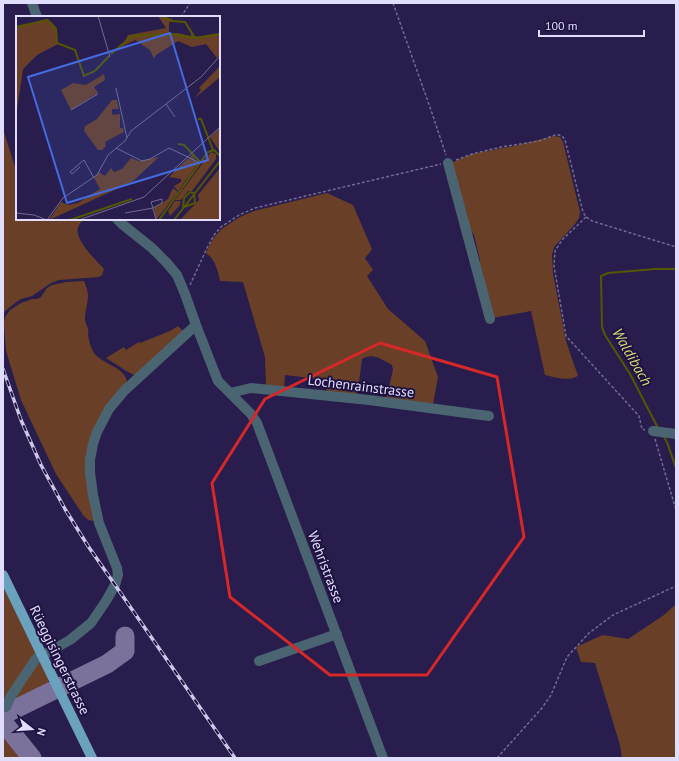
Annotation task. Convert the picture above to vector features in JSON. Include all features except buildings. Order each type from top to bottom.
[{"type":"main road","name":"Rüeggisingerstrasse","points":[[3,575],[92,758]]},
{"type":"street","points":[[32,3],[37,16]]},
{"type":"street","points":[[448,163],[490,319]]},
{"type":"street","name":"Wehristrasse","points":[[118,220],[152,248],[177,275],[218,381],[251,414],[257,424],[384,758]]},
{"type":"street","points":[[6,707],[11,696],[35,660],[70,640],[91,623],[115,585],[118,576],[117,568],[99,523],[93,495],[90,460],[93,444],[102,421],[109,409],[124,391],[196,325]]},
{"type":"street","name":"Lochenrainstrasse","points":[[230,393],[251,388],[369,400],[489,416]]},
{"type":"street","points":[[653,431],[676,434]]},
{"type":"street","points":[[259,661],[337,634]]},
{"type":"path","points":[[182,16],[190,3]]},
{"type":"path","points":[[393,3],[448,163]]},
{"type":"path","points":[[185,294],[190,287],[214,235],[221,227],[239,215],[255,208],[448,163],[472,154],[539,141],[555,135],[559,135],[565,140],[583,212],[586,217],[592,221],[676,247]]},
{"type":"path","points":[[586,217],[562,240],[555,251],[554,266],[566,336],[639,416],[642,429],[653,431],[676,510]]},
{"type":"path","points":[[497,758],[542,708],[551,695],[567,657],[589,633],[613,615],[676,586]]},
{"type":"highlighted area","points":[[380,343],[497,377],[524,537],[427,675],[330,675],[230,597],[212,483],[265,399]]},
{"type":"shaded area","points":[[3,129],[16,170],[16,220],[82,220],[78,227],[79,238],[86,250],[104,269],[102,275],[99,277],[59,280],[51,283],[32,296],[21,299],[4,312]]},
{"type":"shaded area","points":[[554,136],[560,137],[563,142],[580,212],[579,218],[575,224],[554,247],[552,255],[553,274],[566,341],[578,376],[570,379],[545,375],[531,311],[492,318],[479,267],[480,260],[474,235],[468,226],[452,164],[453,162],[472,154]]},
{"type":"shaded area","points":[[327,193],[353,205],[372,249],[365,258],[373,270],[367,276],[388,309],[425,341],[438,377],[433,404],[386,399],[393,370],[392,365],[381,359],[370,356],[362,359],[357,397],[326,394],[327,380],[285,375],[284,390],[266,387],[265,357],[243,282],[220,281],[214,262],[206,253],[215,236],[223,228],[240,217],[254,211]]},
{"type":"shaded area","points":[[84,281],[88,296],[85,320],[92,349],[98,357],[119,370],[126,378],[127,383],[95,429],[95,520],[91,521],[83,515],[56,474],[21,400],[6,351],[4,323],[5,317],[10,310],[21,303],[41,297],[47,288],[52,285],[66,282]]},
{"type":"shaded area","points":[[178,326],[184,332],[136,376],[106,358],[124,347],[126,350],[139,342],[140,343],[170,331]]},
{"type":"shaded area","points":[[3,586],[37,655],[3,706]]},
{"type":"shaded area","points":[[676,604],[676,758],[622,758],[620,745],[595,663],[581,662],[576,647],[603,635],[628,639],[664,615]]},
{"type":"shaded area","points":[[39,659],[49,680],[48,683],[50,688],[9,707]]},
{"type":"shaded area","points":[[3,730],[25,758],[3,758]]},
{"type":"waterway","name":"Waldibach","points":[[658,428],[630,374],[605,335],[602,327],[601,276],[608,273],[655,269],[676,269]]},
{"type":"waterway","name":"Waldibach","points":[[663,435],[676,468]]},
{"type":"waterway","name":"Waldibach","points":[[675,758],[676,734]]},
{"type":"taxiway","points":[[3,715],[107,664],[125,651],[125,636]]},
{"type":"taxiway","points":[[3,722],[32,758]]},
{"type":"railway","points":[[3,369],[21,420],[41,465],[65,509],[88,546],[235,758]]}]
